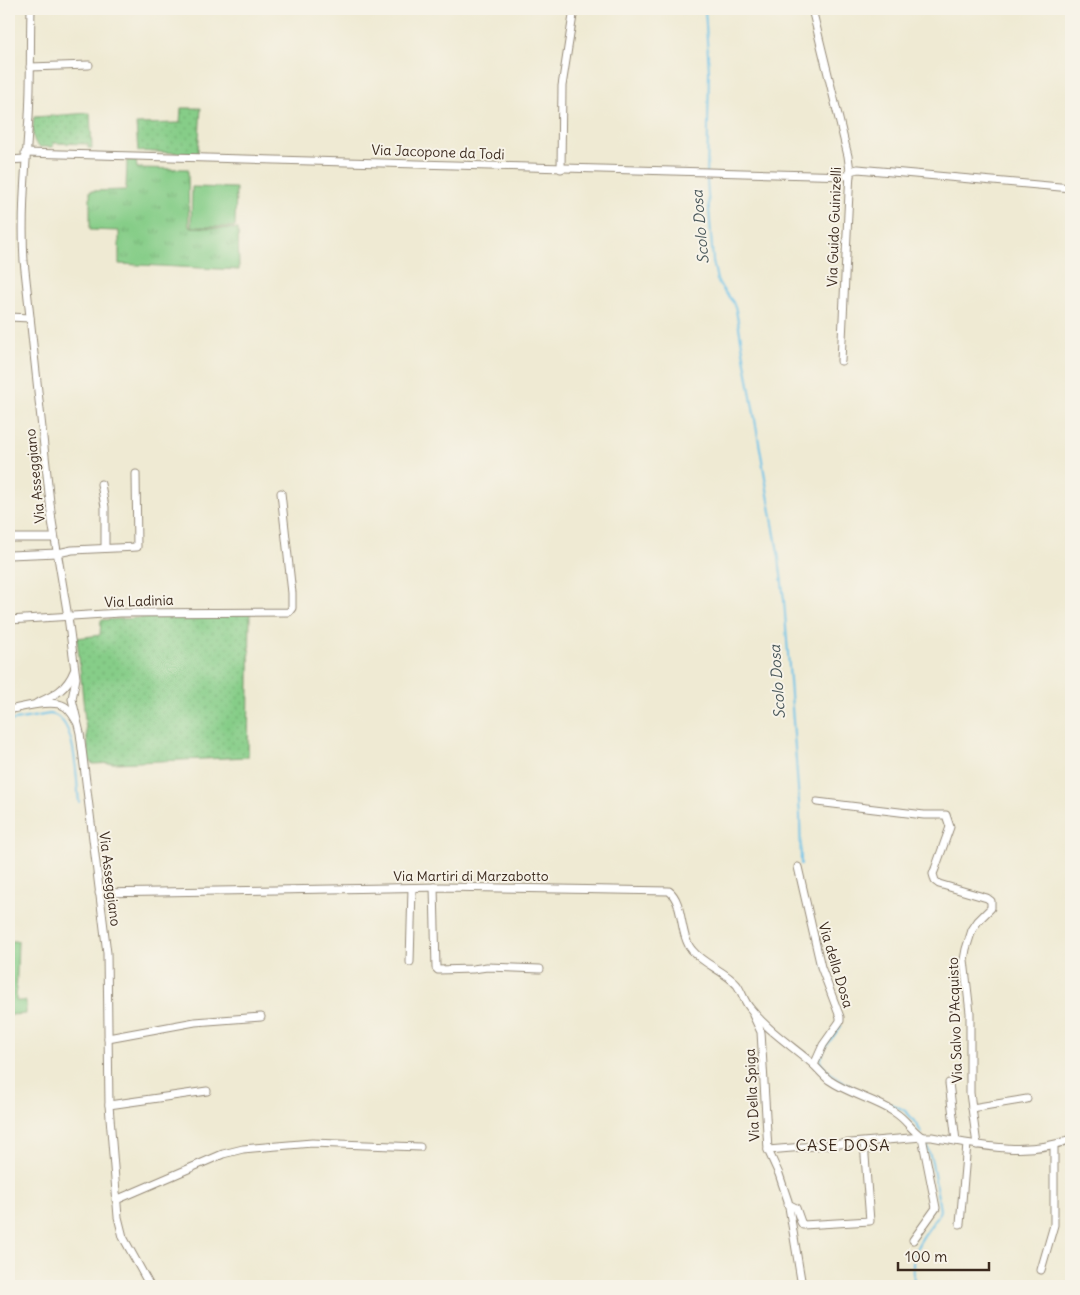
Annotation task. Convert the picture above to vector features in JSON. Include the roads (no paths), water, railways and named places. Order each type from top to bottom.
[{"type":"street","name":"Via Asseggiano","points":[[31,9],[29,116],[25,156],[22,235],[54,538],[68,617],[74,670],[75,682],[72,697],[78,724],[107,959],[109,1105],[116,1200],[120,1228],[150,1286]]},
{"type":"street","points":[[562,169],[562,86],[574,9]]},
{"type":"street","name":"Via Guido Guinizelli","points":[[812,9],[848,156],[850,173],[842,361]]},
{"type":"street","points":[[1067,9],[1071,10]]},
{"type":"street","points":[[30,68],[89,65]]},
{"type":"street","name":"Via Jacopone da Todi","points":[[9,160],[25,156],[703,172],[850,173],[858,169],[1071,188]]},
{"type":"street","points":[[9,317],[30,318]]},
{"type":"street","points":[[9,555],[137,547],[136,474]]},
{"type":"street","points":[[101,484],[105,508],[105,548]]},
{"type":"street","name":"Via Ladinia","points":[[9,620],[120,613],[289,612],[292,608],[282,493]]},
{"type":"street","points":[[9,538],[54,538]]},
{"type":"street","points":[[74,670],[57,699],[78,724]]},
{"type":"street","points":[[9,710],[32,705],[67,691],[72,697],[70,704],[32,705]]},
{"type":"street","name":"Via Salvo D'Acquisto","points":[[817,802],[924,815],[946,815],[950,827],[933,874],[935,881],[991,901],[991,908],[972,930],[964,960],[970,1013],[970,1093],[977,1145]]},
{"type":"street","name":"Via della Dosa","points":[[798,866],[821,967],[840,1016],[840,1021],[822,1046],[814,1065]]},
{"type":"street","points":[[434,887],[436,968],[438,970],[487,967],[540,969]]},
{"type":"street","name":"Via Martiri di Marzabotto","points":[[99,893],[434,887],[669,891],[673,894],[676,901],[690,947],[698,957],[725,973],[737,986],[749,1008],[767,1026],[829,1080],[892,1111],[922,1138]]},
{"type":"street","points":[[410,962],[412,888]]},
{"type":"street","name":"Via Della Spiga","points":[[749,1008],[759,1027],[768,1150],[922,1138]]},
{"type":"street","points":[[108,1038],[195,1022],[261,1017]]},
{"type":"street","points":[[759,1027],[767,1026]]},
{"type":"street","points":[[949,1082],[956,1141]]},
{"type":"street","points":[[109,1105],[207,1091]]},
{"type":"street","points":[[972,1108],[1027,1099]]},
{"type":"street","points":[[907,1140],[912,1131]]},
{"type":"street","points":[[913,1240],[936,1208],[922,1138],[932,1137],[967,1144],[1007,1148],[1054,1145],[1071,1139]]},
{"type":"street","points":[[116,1200],[223,1154],[243,1149],[312,1143],[420,1147]]},
{"type":"street","points":[[788,1204],[796,1208],[803,1225],[870,1222],[864,1143]]},
{"type":"street","points":[[960,1224],[967,1144]]},
{"type":"street","points":[[1041,1270],[1054,1224],[1054,1145]]},
{"type":"street","points":[[768,1150],[782,1182],[788,1204],[802,1286]]},
{"type":"waterway","name":"Scolo Dosa","points":[[705,9],[709,71],[707,181],[713,261],[717,280],[733,302],[736,310],[779,558],[784,600],[800,815],[801,865]]},
{"type":"waterway","points":[[9,721],[50,714],[59,717],[70,737],[74,751],[79,802]]},
{"type":"waterway","name":"Scolo Dosa","points":[[823,960],[825,969]]},
{"type":"waterway","name":"Scolo Dosa","points":[[841,1026],[824,1049],[820,1062],[833,1075],[862,1093]]},
{"type":"waterway","name":"Scolo Dosa","points":[[878,1100],[904,1110],[922,1133]]},
{"type":"waterway","name":"Scolo Dosa","points":[[913,1286],[913,1257],[915,1251],[940,1210],[932,1162],[925,1140]]},
{"type":"district","name":"CASE DOSA","points":[[843,1145]]}]
